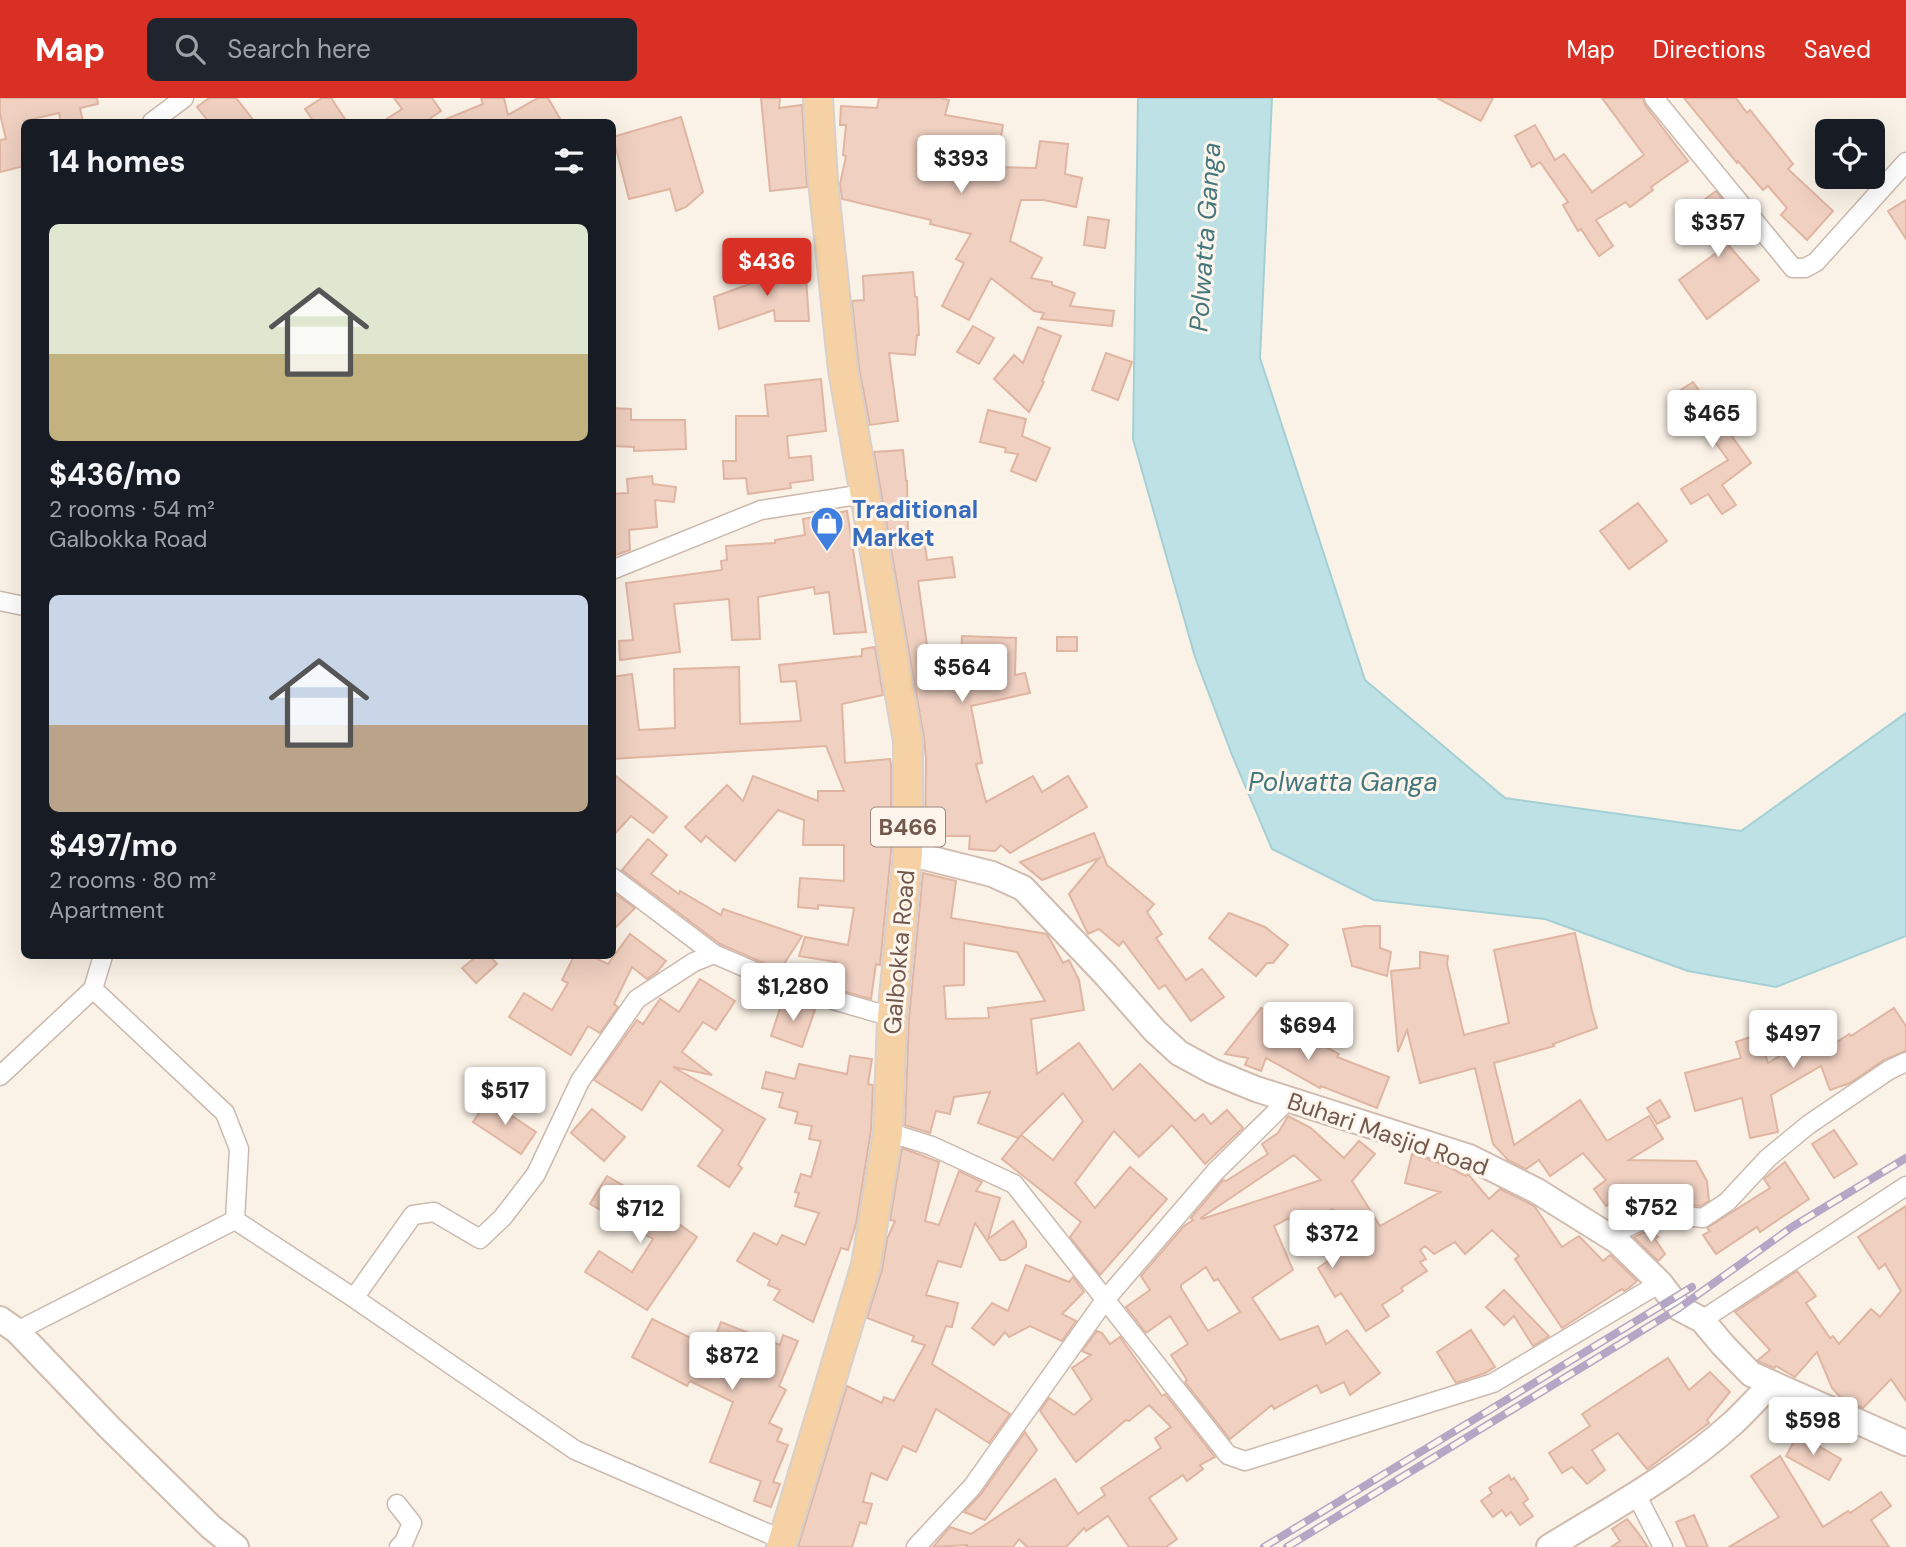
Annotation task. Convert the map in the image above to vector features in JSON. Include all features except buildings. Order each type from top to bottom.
[{"type":"main road","name":"Galbokka Road","points":[[782,1544],[866,1265],[888,1132],[892,1017],[908,853],[908,741],[843,370],[823,181],[818,98]]},
{"type":"main road","name":"Buhari Masjid Road","points":[[908,853],[992,874],[1023,888],[1155,1031],[1179,1053],[1212,1071],[1288,1100],[1469,1157],[1537,1191],[1617,1241],[1660,1283],[1679,1308],[1702,1320],[1751,1374],[1906,1443]]},
{"type":"main road","points":[[8,1324],[109,1427],[209,1537],[236,1547]]},
{"type":"main road","points":[[1549,1547],[1636,1494],[1690,1457],[1732,1424],[1771,1385]]},
{"type":"street","points":[[156,119],[184,98]]},
{"type":"street","points":[[1654,98],[1793,268],[1805,268],[1816,262],[1906,162]]},
{"type":"street","points":[[616,568],[761,510],[864,494]]},
{"type":"street","points":[[0,601],[21,606]]},
{"type":"street","points":[[616,880],[714,954],[795,989],[892,1017]]},
{"type":"street","points":[[354,1298],[413,1215],[434,1212],[480,1239],[503,1217],[536,1174],[580,1081],[637,999],[694,962],[714,954]]},
{"type":"street","points":[[0,1076],[93,989],[102,959]]},
{"type":"street","points":[[93,989],[225,1113],[239,1149],[235,1220]]},
{"type":"street","points":[[1604,1232],[1623,1229],[1658,1213],[1703,1218],[1727,1202],[1769,1158],[1808,1125],[1889,1070],[1906,1062]]},
{"type":"street","points":[[916,1547],[972,1487],[1105,1300],[1216,1172],[1288,1100]]},
{"type":"street","points":[[888,1132],[932,1146],[1014,1184],[1228,1455],[1245,1461],[1493,1383],[1660,1283]]},
{"type":"street","points":[[1702,1320],[1906,1186]]},
{"type":"street","points":[[235,1220],[575,1450],[782,1544]]},
{"type":"street","points":[[8,1324],[235,1220]]},
{"type":"street","points":[[1636,1494],[1663,1547]]},
{"type":"street","points":[[397,1504],[411,1522],[404,1542],[399,1547]]},
{"type":"water","name":"Polwatta Ganga","points":[[1138,98],[1272,98],[1260,358],[1365,680],[1505,798],[1741,831],[1906,713],[1906,936],[1776,987],[1688,971],[1545,919],[1374,900],[1272,849],[1232,755],[1195,657],[1133,439]]},
{"type":"railway","points":[[1287,1547],[1679,1308],[1792,1227],[1906,1158]]},
{"type":"railway","points":[[1264,1547],[1692,1287]]},
{"type":"place","name":"Traditional Market","points":[[827,553]]}]
